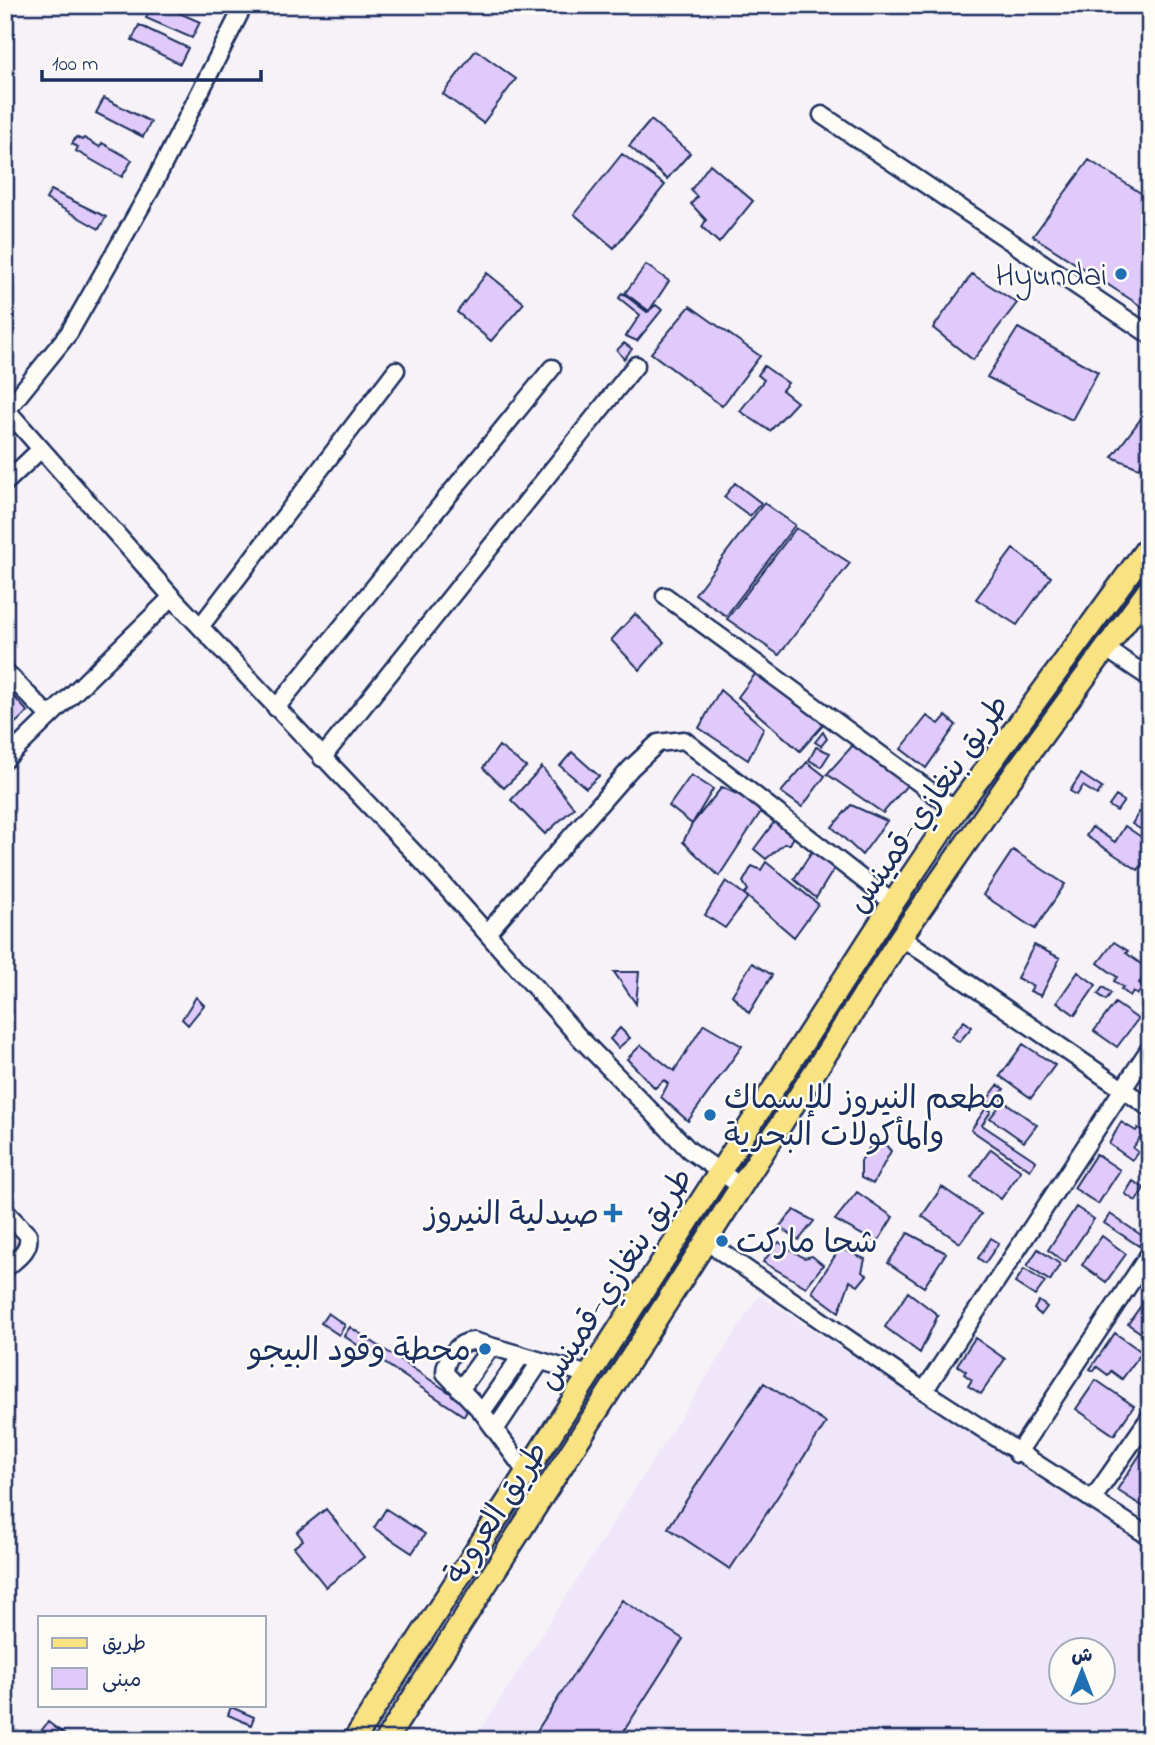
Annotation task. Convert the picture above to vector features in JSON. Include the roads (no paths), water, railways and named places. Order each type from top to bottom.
[{"type":"main road","name":"طريق بنغازي-قمينس","points":[[354,1740],[893,903],[1150,544]]},
{"type":"main road","name":"طريق العروبة","points":[[386,1740],[901,937],[1150,588]]},
{"type":"street","points":[[244,5],[151,189],[69,333],[6,409],[172,597],[436,876],[578,1036],[680,1141],[742,1187]]},
{"type":"street","points":[[822,115],[1150,335]]},
{"type":"street","points":[[322,758],[636,365]]},
{"type":"street","points":[[276,708],[552,368]]},
{"type":"street","points":[[200,627],[396,370]]},
{"type":"street","points":[[5,482],[41,449]]},
{"type":"street","points":[[665,596],[957,810]]},
{"type":"street","points":[[5,760],[172,597]]},
{"type":"street","points":[[1105,648],[1150,678]]},
{"type":"street","points":[[5,671],[50,716]]},
{"type":"street","points":[[487,933],[631,768],[658,743],[684,740],[893,903]]},
{"type":"street","points":[[901,937],[1150,1108]]},
{"type":"street","points":[[924,1391],[1150,1048]]},
{"type":"street","points":[[5,1210],[28,1235],[29,1240],[26,1250],[5,1269]]},
{"type":"street","points":[[707,1242],[1017,1454],[1150,1537]]},
{"type":"street","points":[[1017,1454],[1150,1254]]},
{"type":"street","points":[[526,1472],[482,1412],[445,1373],[445,1365],[459,1346],[465,1341],[473,1341],[589,1375]]},
{"type":"street","points":[[460,1390],[491,1347]]},
{"type":"street","points":[[482,1412],[521,1356]]},
{"type":"street","points":[[495,1430],[540,1362]]},
{"type":"street","points":[[1092,1500],[1150,1417]]},
{"type":"place","name":"Hyundai","points":[[1121,274]]},
{"type":"place","name":"مطعم النيروز للإسماك والمأكولات البحرية","points":[[710,1115]]},
{"type":"place","name":"صيدلية النيروز","points":[[613,1213]]},
{"type":"place","name":"شحا ماركت","points":[[722,1241]]},
{"type":"place","name":"محطة وقود البيجو","points":[[485,1349]]}]
